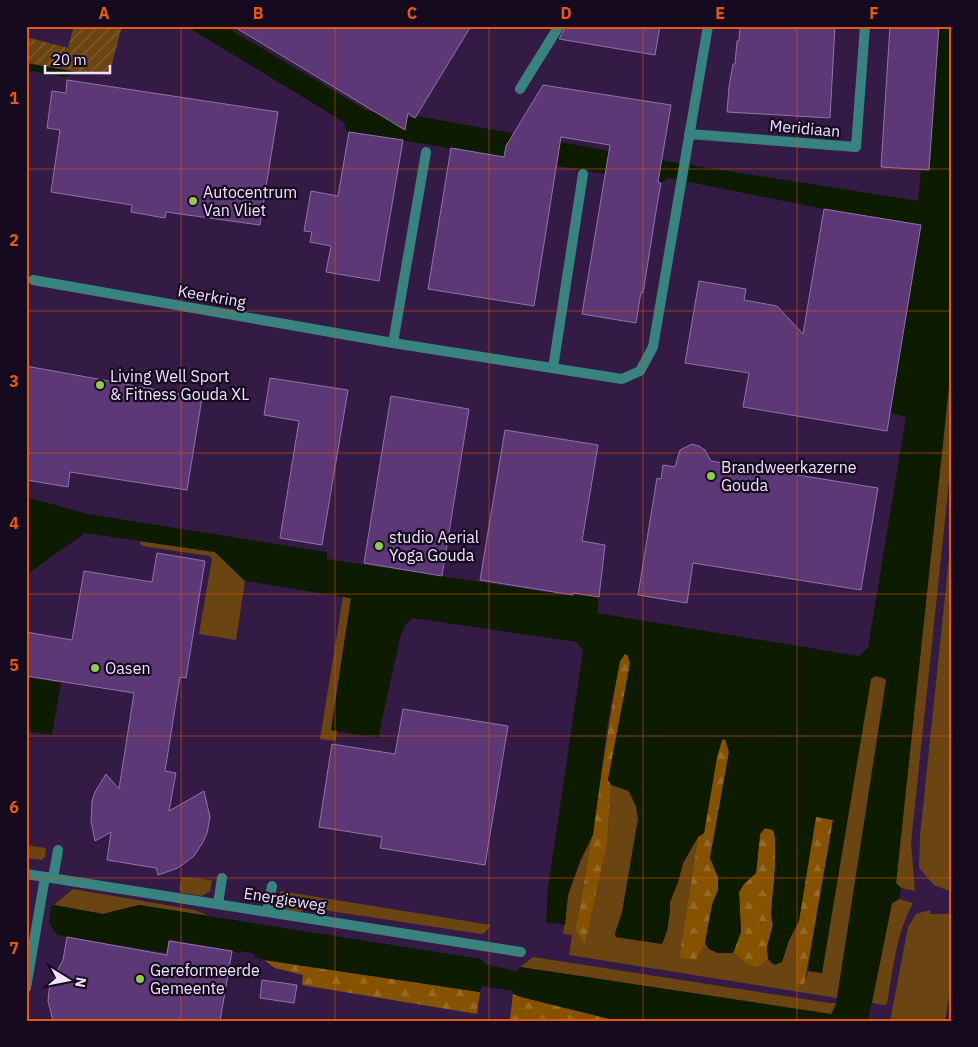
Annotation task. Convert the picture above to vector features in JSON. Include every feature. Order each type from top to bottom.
[{"type":"street","points":[[520,89],[559,26]]},
{"type":"street","points":[[689,134],[708,26]]},
{"type":"street","name":"Meridiaan","points":[[689,134],[856,147],[865,26]]},
{"type":"street","name":"Keerkring","points":[[30,279],[393,343],[622,379],[640,371],[653,347],[689,134]]},
{"type":"street","points":[[393,343],[426,152]]},
{"type":"street","points":[[553,368],[583,174]]},
{"type":"street","points":[[26,988],[49,877],[58,850]]},
{"type":"street","name":"Energieweg","points":[[26,874],[521,952]]},
{"type":"street","points":[[218,904],[222,878]]},
{"type":"street","points":[[267,912],[272,886]]},
{"type":"shaded area","points":[[74,26],[122,26],[109,75],[26,63],[26,35],[30,38],[68,48]]},
{"type":"shaded area","points":[[186,26],[224,26],[366,110],[377,113],[415,118],[417,116],[671,162],[918,201],[921,170],[929,170],[939,26],[952,26],[952,358],[896,883],[901,888],[899,899],[892,903],[868,1021],[618,1021],[521,997],[513,994],[513,991],[482,986],[480,992],[264,960],[255,957],[255,954],[240,951],[240,953],[233,952],[169,939],[166,953],[57,935],[49,923],[51,907],[54,905],[103,914],[139,905],[481,959],[485,964],[516,971],[520,967],[831,1014],[835,1009],[837,998],[886,680],[883,677],[875,676],[871,679],[822,973],[808,971],[833,820],[816,817],[799,921],[789,940],[782,962],[774,965],[768,959],[767,947],[773,925],[771,915],[775,868],[775,837],[773,830],[765,828],[760,834],[756,873],[744,884],[739,892],[741,932],[733,953],[718,953],[709,949],[705,943],[712,905],[718,890],[718,877],[710,858],[729,752],[725,739],[722,740],[717,757],[704,833],[698,837],[683,863],[670,902],[667,931],[662,944],[616,937],[615,934],[622,913],[638,819],[636,806],[629,791],[611,785],[608,780],[630,664],[628,656],[625,654],[620,661],[608,721],[593,835],[580,860],[568,895],[565,925],[546,922],[548,888],[583,651],[577,642],[413,618],[406,624],[400,638],[378,738],[331,730],[351,598],[245,581],[215,552],[85,533],[26,575],[26,497],[88,514],[327,552],[327,559],[573,596],[573,593],[599,597],[597,613],[859,656],[868,648],[906,417],[890,413],[921,225],[824,209],[669,178],[661,183],[346,131],[344,122]]},
{"type":"shaded area","points":[[26,63],[71,71],[70,75],[64,77],[26,70]]},
{"type":"shaded area","points":[[952,358],[952,453],[911,843],[915,891],[901,888],[896,883]]},
{"type":"shaded area","points":[[952,529],[952,892],[934,885],[919,868],[920,836]]},
{"type":"shaded area","points":[[139,541],[215,552],[245,581],[236,640],[199,634],[212,558],[142,546]]},
{"type":"shaded area","points":[[343,597],[351,598],[331,730],[337,731],[336,741],[320,739]]},
{"type":"shaded area","points":[[875,676],[887,680],[837,998],[569,955],[572,935],[563,934],[568,895],[593,835],[575,929],[585,944],[607,844],[611,785],[628,790],[636,806],[638,819],[622,913],[615,933],[616,937],[662,944],[667,931],[670,902],[683,863],[698,837],[679,958],[696,960],[705,943],[709,949],[718,953],[733,953],[746,963],[757,968],[768,959],[774,964],[782,961],[789,940],[799,921],[796,934],[796,984],[804,986],[808,971],[822,973],[871,679]]},
{"type":"shaded area","points":[[26,677],[61,683],[52,735],[26,731]]},
{"type":"shaded area","points":[[26,845],[46,848],[45,857],[42,860],[26,858]]},
{"type":"shaded area","points":[[182,877],[212,880],[210,891],[202,896],[182,893],[179,889]]},
{"type":"shaded area","points":[[73,889],[195,910],[209,916],[139,905],[103,914],[54,905]]},
{"type":"shaded area","points":[[280,891],[491,925],[485,933],[481,934],[304,907],[301,912],[285,910],[278,903]]},
{"type":"shaded area","points":[[899,899],[913,903],[899,940],[887,1004],[872,1003],[892,903]]},
{"type":"shaded area","points":[[930,910],[930,914],[952,914],[952,979],[945,1021],[890,1021],[908,927],[916,914]]},
{"type":"shaded area","points":[[533,957],[836,1003],[831,1014],[829,1014],[520,967]]},
{"type":"green space","points":[[625,653],[630,664],[608,780],[611,785],[607,844],[585,945],[575,929],[588,862],[620,661]]},
{"type":"green space","points":[[725,739],[729,752],[710,858],[718,877],[718,890],[712,905],[705,943],[696,960],[679,958],[698,837],[704,833],[717,757],[722,740]]},
{"type":"green space","points":[[816,816],[833,820],[804,986],[796,984],[796,934]]},
{"type":"green space","points":[[765,828],[773,830],[775,837],[775,868],[771,915],[773,925],[767,947],[768,959],[757,968],[746,963],[733,953],[741,932],[739,892],[744,884],[756,873],[760,834]]},
{"type":"green space","points":[[264,960],[480,992],[477,1014],[302,985],[303,975],[275,968]]},
{"type":"green space","points":[[513,994],[521,997],[618,1021],[510,1019]]},
{"type":"building","points":[[233,26],[471,26],[415,118],[408,113],[405,130]]},
{"type":"building","points":[[566,26],[660,26],[655,55],[559,39]]},
{"type":"building","points":[[740,26],[835,26],[830,118],[727,112],[729,87],[733,64],[735,64]]},
{"type":"building","points":[[890,26],[939,26],[929,170],[881,167]]},
{"type":"building","points":[[67,80],[278,112],[260,225],[166,212],[165,218],[131,212],[132,205],[51,192],[60,130],[47,128],[52,91],[66,93]]},
{"type":"building","points":[[543,85],[671,105],[658,182],[661,183],[643,293],[641,292],[636,323],[582,314],[610,145],[561,137],[534,306],[428,289],[451,148],[504,157],[506,146]]},
{"type":"building","points":[[349,132],[403,140],[379,281],[326,272],[331,246],[310,242],[312,232],[304,231],[311,191],[338,196]]},
{"type":"building","points":[[824,209],[921,225],[887,431],[743,407],[749,373],[685,363],[699,281],[746,289],[744,300],[777,306],[803,334]]},
{"type":"building","points":[[26,366],[202,398],[187,490],[70,472],[68,487],[26,480]]},
{"type":"building","points":[[270,378],[348,390],[322,545],[280,538],[299,421],[264,415]]},
{"type":"building","points":[[391,396],[469,409],[442,576],[364,563]]},
{"type":"building","points":[[505,430],[598,445],[582,541],[605,545],[599,597],[573,593],[573,595],[480,580]]},
{"type":"building","points":[[692,444],[705,450],[711,461],[878,488],[861,590],[693,563],[687,603],[638,595],[657,478],[661,479],[663,465],[675,467],[680,450]]},
{"type":"building","points":[[157,553],[205,561],[186,678],[180,677],[165,771],[176,773],[169,811],[204,791],[210,817],[207,833],[194,856],[178,868],[158,875],[156,868],[107,860],[111,832],[95,841],[91,821],[92,801],[106,774],[119,789],[134,693],[26,676],[26,632],[72,640],[84,571],[152,582]]},
{"type":"building","points":[[403,709],[508,726],[485,865],[380,848],[382,837],[319,827],[332,744],[395,754]]},
{"type":"building","name":"Gereformeerde Gemeente","points":[[67,937],[167,955],[169,941],[232,951],[220,1021],[53,1021],[48,1001],[49,990],[52,980],[63,960]]},
{"type":"building","points":[[262,980],[297,985],[294,1003],[260,998]]},
{"type":"place","name":"Autocentrum Van Vliet","points":[[193,201]]},
{"type":"place","name":"Living Well Sport & Fitness Gouda XL","points":[[100,385]]},
{"type":"place","name":"Brandweerkazerne Gouda","points":[[711,476]]},
{"type":"place","name":"studio Aerial Yoga Gouda","points":[[379,546]]},
{"type":"place","name":"Oasen","points":[[95,668]]},
{"type":"place","name":"Gereformeerde Gemeente","points":[[140,979]]}]
